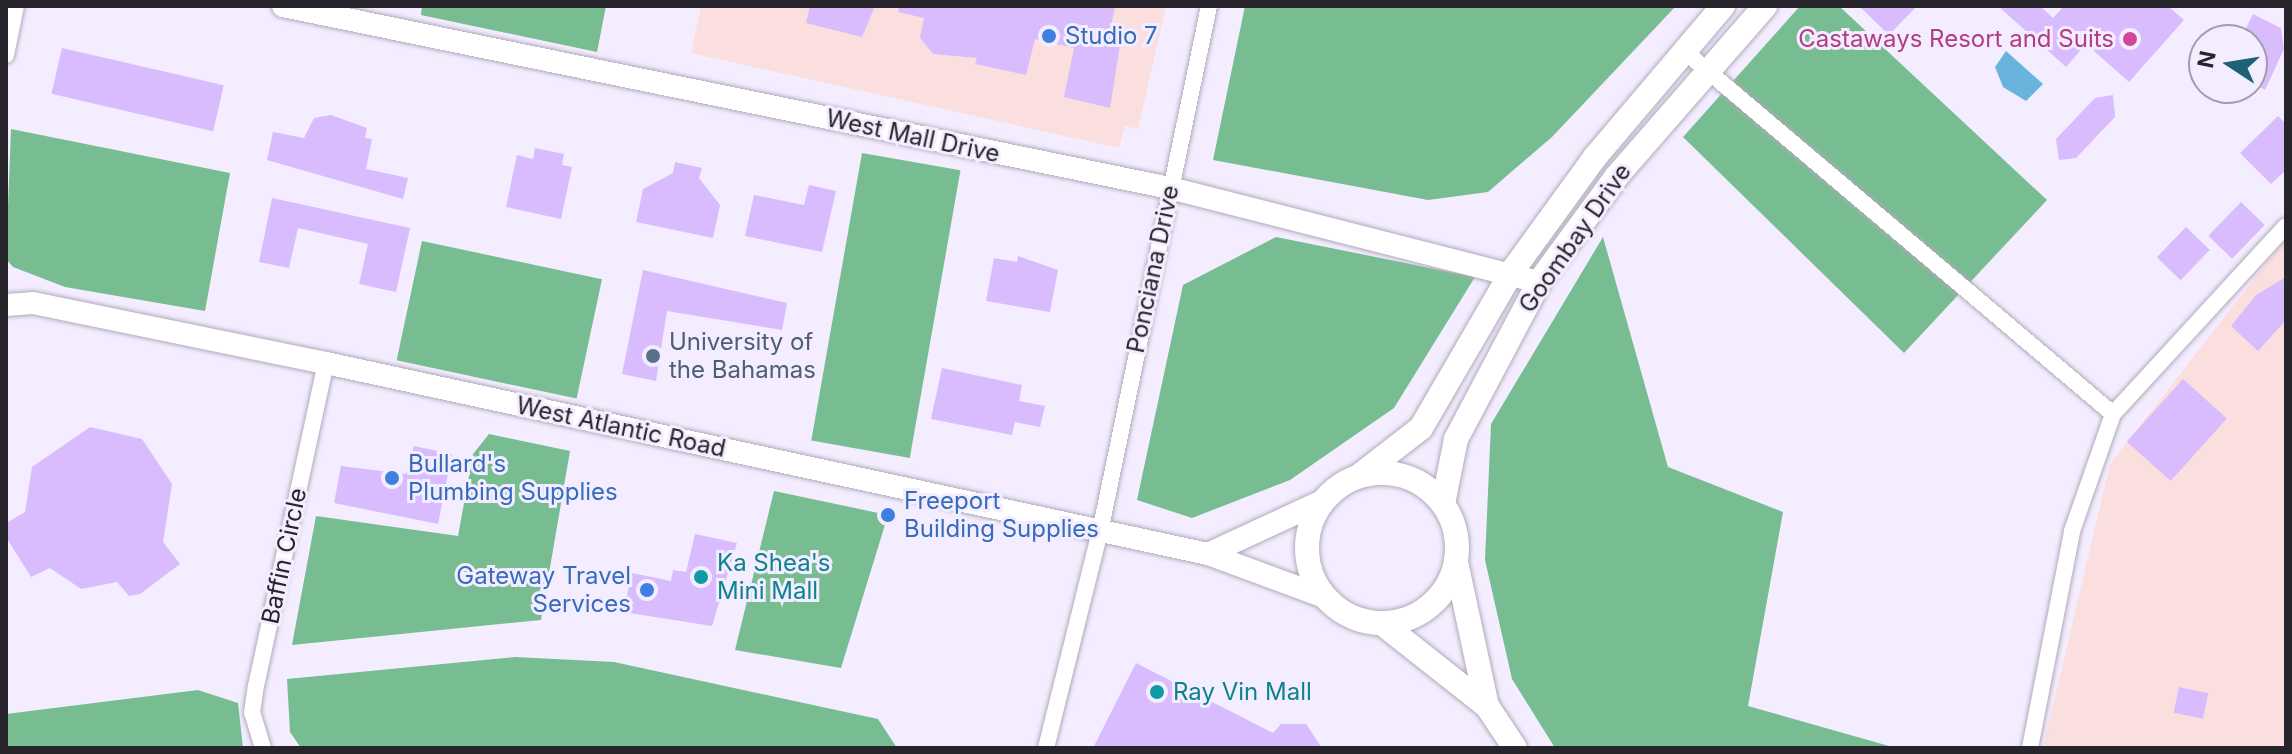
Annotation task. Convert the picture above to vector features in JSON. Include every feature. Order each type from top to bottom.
[{"type":"main road","name":"West Mall Drive","points":[[283,6],[1170,188],[1513,270],[1539,282]]},
{"type":"main road","name":"Goombay Drive","points":[[1359,476],[1421,428],[1513,270],[1683,50],[1723,6]]},
{"type":"main road","name":"Goombay Drive","points":[[1443,504],[1463,422],[1539,282],[1704,71],[1765,6]]},
{"type":"main road","name":"West Atlantic Road","points":[[6,288],[33,303]]},
{"type":"main road","name":"West Atlantic Road","points":[[6,305],[33,303],[326,363],[1208,554],[1324,597]]},
{"type":"main road","points":[[1208,554],[1322,501],[1359,476],[1406,476],[1443,504],[1487,706]]},
{"type":"main road","points":[[1322,501],[1307,550],[1324,597],[1350,617],[1383,624],[1487,706],[1515,748]]},
{"type":"main road","points":[[1383,624],[1430,606],[1456,562]]},
{"type":"street","points":[[6,55],[16,6]]},
{"type":"street","name":"Ponciana Drive","points":[[1046,748],[1100,532],[1209,6]]},
{"type":"street","points":[[1683,50],[1704,71],[2113,414]]},
{"type":"street","points":[[2030,748],[2072,531],[2113,414],[2286,226]]},
{"type":"street","name":"Baffin Circle","points":[[263,748],[252,713],[256,686],[326,363]]},
{"type":"shaded area","points":[[701,6],[1166,6],[1138,129],[1125,126],[1119,148],[691,53]]},
{"type":"shaded area","points":[[2286,238],[2286,748],[2043,748],[2110,464]]},
{"type":"green space","points":[[422,6],[606,6],[597,52],[421,15]]},
{"type":"green space","points":[[1245,6],[1676,6],[1552,137],[1488,192],[1428,200],[1213,160]]},
{"type":"green space","points":[[1800,6],[1839,6],[2047,200],[1904,353],[1683,137]]},
{"type":"green space","points":[[11,129],[230,173],[205,311],[65,287],[13,267],[6,259]]},
{"type":"green space","points":[[862,153],[960,170],[910,458],[811,441]]},
{"type":"green space","points":[[1276,237],[1475,277],[1394,408],[1290,480],[1192,518],[1137,500],[1183,285]]},
{"type":"green space","points":[[1603,237],[1668,467],[1783,512],[1748,706],[1896,748],[1555,748],[1512,679],[1485,560],[1491,424]]},
{"type":"green space","points":[[422,241],[602,279],[577,399],[397,360]]},
{"type":"green space","points":[[489,434],[570,451],[541,620],[292,645],[316,516],[458,536],[473,454]]},
{"type":"green space","points":[[774,491],[888,515],[841,668],[735,650]]},
{"type":"green space","points":[[515,657],[614,662],[878,719],[897,748],[301,748],[290,732],[287,679]]},
{"type":"green space","points":[[198,690],[238,703],[243,748],[6,748],[6,714]]},
{"type":"water","points":[[2006,51],[2043,84],[2026,101],[2003,87],[1995,67]]},
{"type":"building","points":[[810,6],[875,6],[862,37],[806,23]]},
{"type":"building","points":[[899,6],[1115,6],[1109,36],[1121,39],[1110,108],[1064,97],[1074,48],[1035,39],[1026,75],[975,64],[977,58],[933,54],[920,38],[924,18],[898,12]]},
{"type":"building","points":[[1859,6],[1917,6],[1889,35]]},
{"type":"building","name":"Castaways Resort and Suits","points":[[1998,6],[2040,6],[2053,18],[2064,6],[2168,6],[2184,20],[2129,82],[2086,44],[2066,67]]},
{"type":"building","points":[[2253,14],[2281,28],[2284,49],[2268,84],[2268,24],[2248,24]]},
{"type":"building","points":[[62,48],[224,85],[213,131],[51,94]]},
{"type":"building","points":[[2113,95],[2115,117],[2076,158],[2059,160],[2056,139],[2095,98]]},
{"type":"building","points":[[331,115],[367,128],[365,138],[372,139],[366,169],[408,178],[403,199],[267,160],[273,132],[304,138],[314,118]]},
{"type":"building","points":[[2278,116],[2286,124],[2286,170],[2271,184],[2240,153]]},
{"type":"building","points":[[535,148],[564,154],[562,165],[572,167],[561,219],[506,207],[517,155],[533,159]]},
{"type":"building","points":[[675,162],[702,168],[699,178],[720,205],[713,238],[636,222],[643,189],[673,173]]},
{"type":"building","points":[[809,185],[836,191],[822,252],[745,236],[754,195],[804,205]]},
{"type":"building","points":[[272,198],[410,228],[396,292],[359,284],[368,244],[298,228],[289,268],[259,262]]},
{"type":"building","points":[[2241,202],[2265,225],[2232,259],[2208,236]]},
{"type":"building","points":[[2186,227],[2210,250],[2181,280],[2157,257]]},
{"type":"building","points":[[1018,256],[1058,270],[1050,312],[986,301],[994,258],[1017,262]]},
{"type":"building","points":[[643,270],[787,303],[782,330],[667,311],[656,381],[622,374]]},
{"type":"building","points":[[2286,277],[2286,320],[2258,351],[2231,326],[2256,295]]},
{"type":"building","points":[[942,368],[1022,385],[1019,401],[1045,406],[1040,427],[1015,422],[1012,435],[931,419]]},
{"type":"building","points":[[2183,379],[2227,418],[2171,481],[2127,441]]},
{"type":"building","points":[[90,427],[142,439],[172,484],[163,542],[180,564],[140,594],[129,596],[117,582],[81,589],[50,568],[31,577],[6,537],[6,523],[25,512],[32,467]]},
{"type":"building","points":[[414,446],[452,454],[438,524],[334,503],[341,466],[406,474]]},
{"type":"building","name":"Ka Shea's Mini Mall","points":[[695,534],[737,543],[712,626],[623,612],[632,573],[671,581],[673,570],[686,572]]},
{"type":"building","name":"Ray Vin Mall","points":[[1136,663],[1273,733],[1281,724],[1306,724],[1322,748],[1093,748]]},
{"type":"building","points":[[2179,687],[2208,693],[2203,719],[2174,712]]},
{"type":"place","name":"Studio 7","points":[[1049,36]]},
{"type":"place","name":"Castaways Resort and Suits","points":[[2130,39]]},
{"type":"place","name":"University of the Bahamas","points":[[653,356]]},
{"type":"place","name":"Bullard's Plumbing Supplies","points":[[392,478]]},
{"type":"place","name":"Freeport Building Supplies","points":[[888,515]]},
{"type":"place","name":"Ka Shea's Mini Mall","points":[[701,577]]},
{"type":"place","name":"Gateway Travel Services","points":[[647,590]]},
{"type":"place","name":"Ray Vin Mall","points":[[1157,692]]}]
